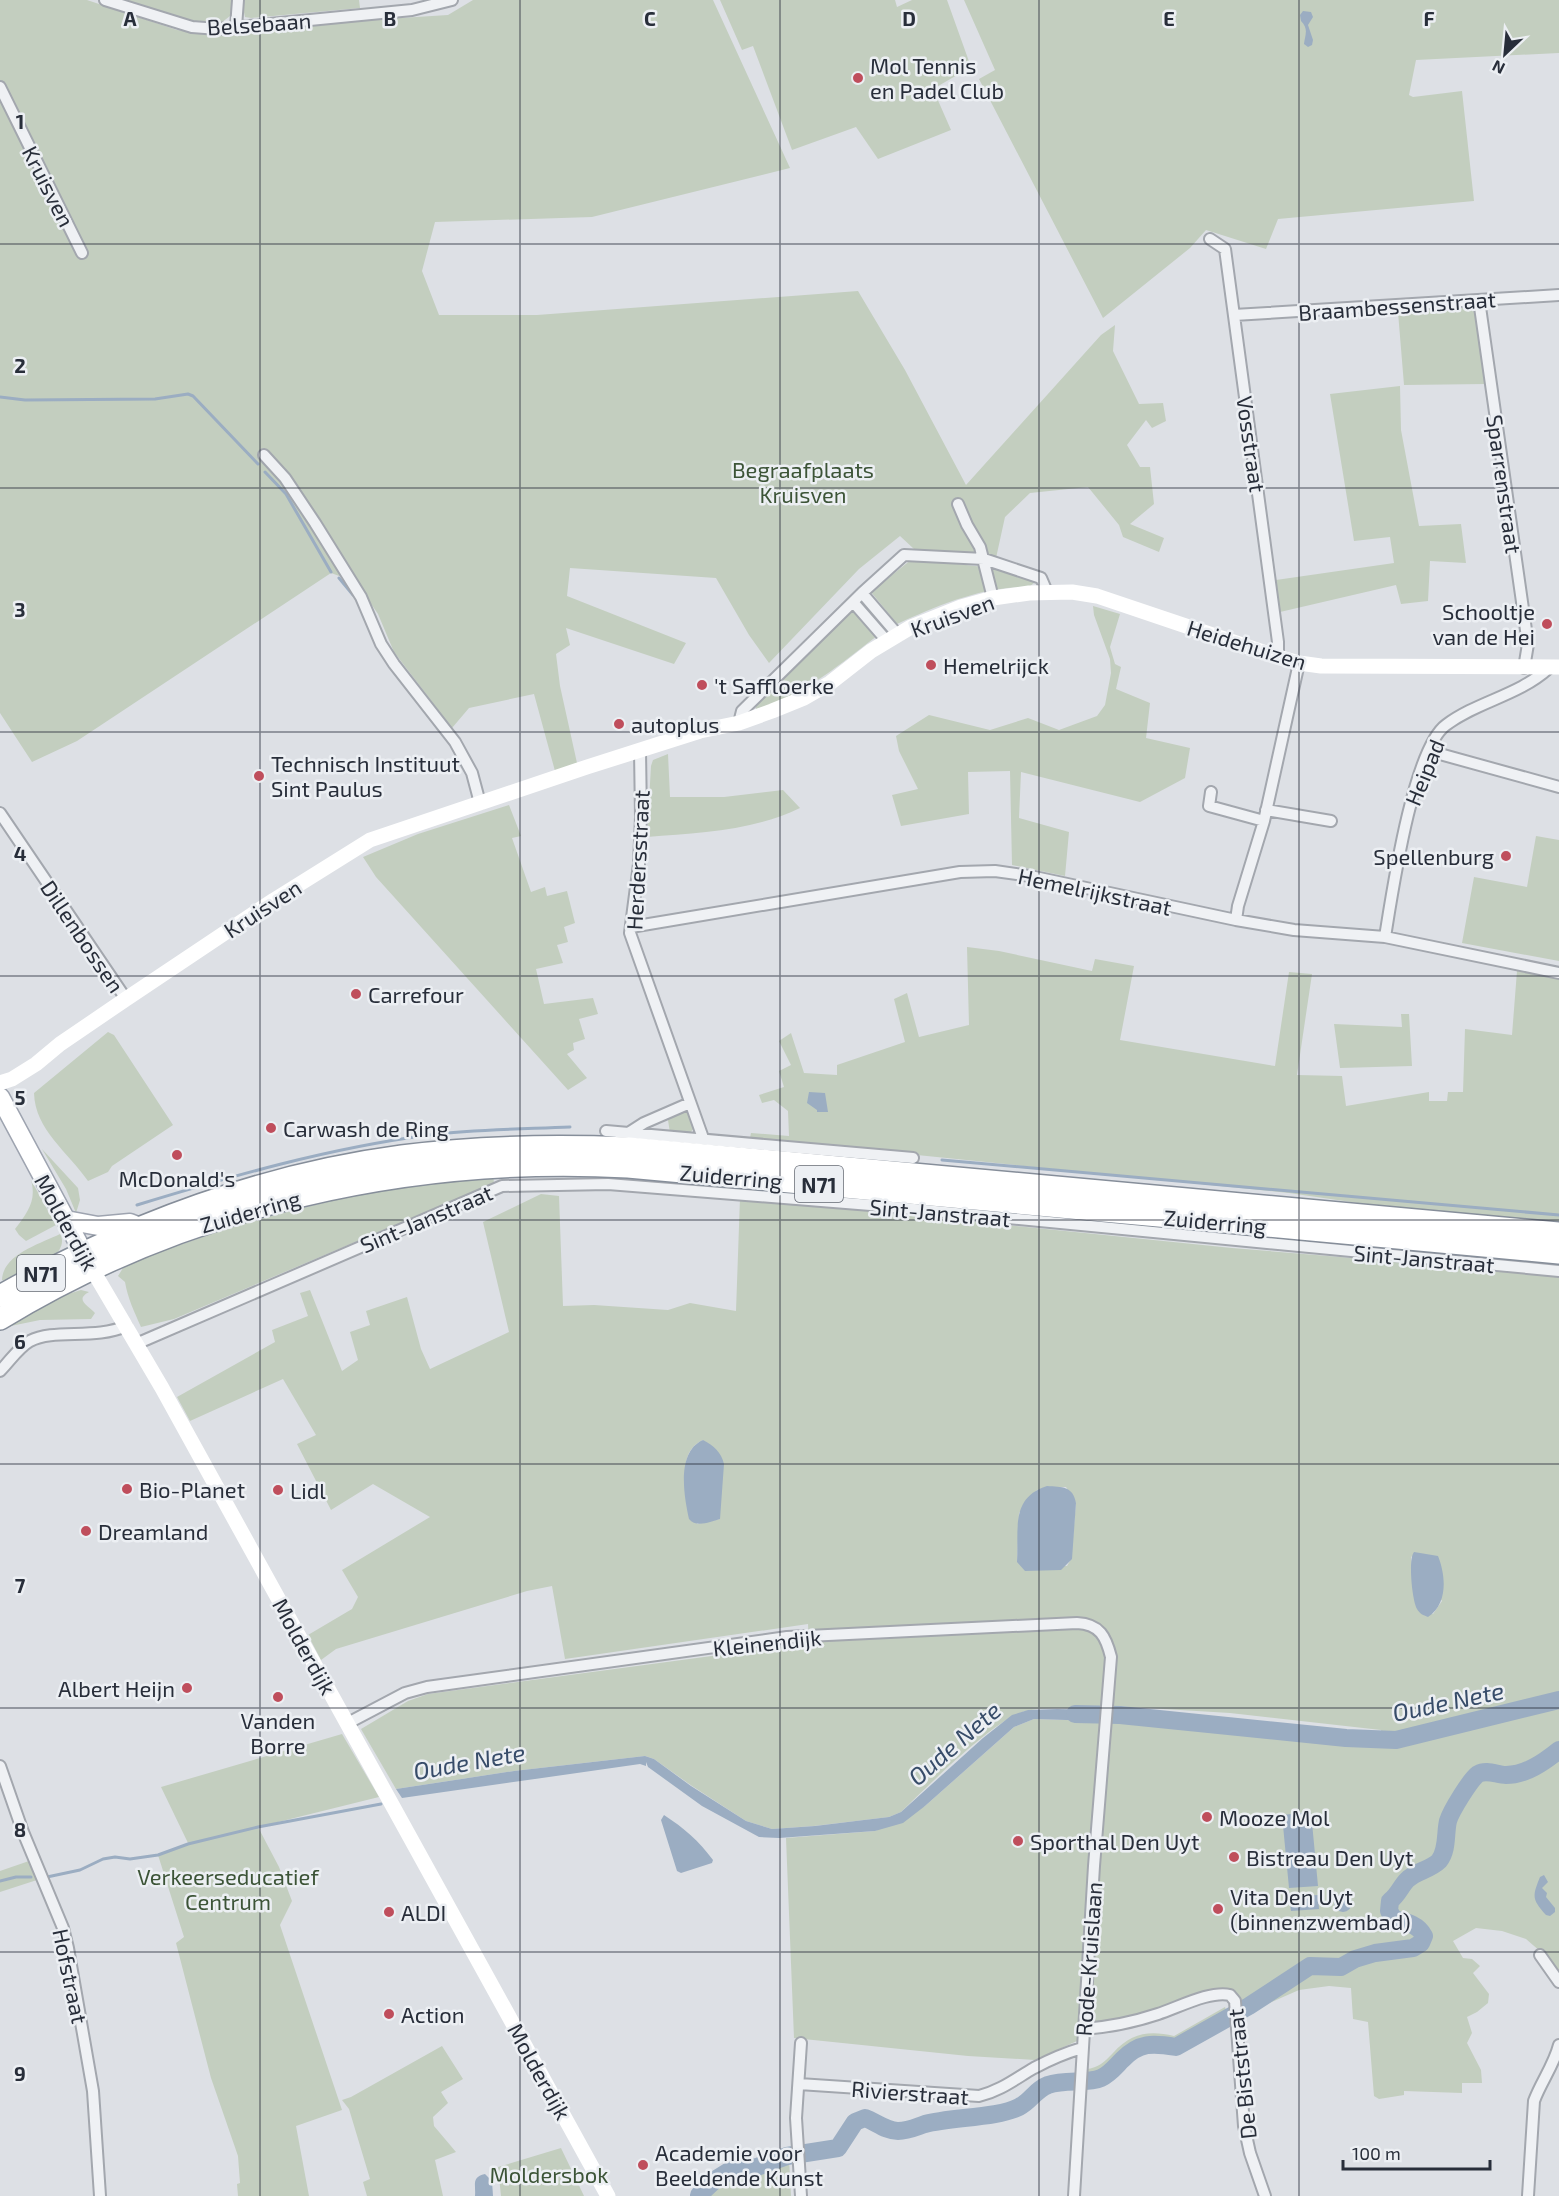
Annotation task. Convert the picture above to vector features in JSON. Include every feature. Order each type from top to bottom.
[{"type":"highway","name":"Zuiderring","points":[[0,1319],[140,1227],[223,1198],[336,1168],[410,1155],[537,1146],[629,1148],[1559,1233]]},
{"type":"highway","name":"Zuiderring","points":[[0,1296],[88,1261],[284,1200],[412,1174],[535,1165],[628,1167],[1559,1253]]},
{"type":"main road","name":"Molderdijk","points":[[0,1097],[88,1261]]},
{"type":"main road","points":[[66,1220],[98,1226],[130,1223],[140,1227]]},
{"type":"street","name":"Belsebaan","points":[[105,0],[192,27],[219,29],[412,10],[452,0]]},
{"type":"street","points":[[236,27],[238,0]]},
{"type":"street","name":"Kruisven","points":[[0,87],[82,253]]},
{"type":"street","name":"Vosstraat","points":[[1210,239],[1225,249],[1278,642],[1278,657]]},
{"type":"street","name":"Braambessenstraat","points":[[1234,315],[1559,295]]},
{"type":"street","name":"Sparrenstraat","points":[[1479,300],[1528,644],[1524,668]]},
{"type":"street","points":[[264,455],[285,478],[315,523],[361,597],[381,644],[394,664],[460,750],[472,773],[480,802]]},
{"type":"street","points":[[958,504],[984,559],[993,598]]},
{"type":"street","name":"Kruisven","points":[[0,1083],[12,1079],[36,1064],[60,1044],[126,999],[354,849],[384,834],[700,731],[739,723],[804,698],[830,683],[893,638],[939,615],[993,598],[1047,592],[1041,578],[984,559],[904,555],[742,711],[739,723]]},
{"type":"street","name":"Heidehuizen","points":[[1047,592],[1072,592],[1097,596],[1299,663],[1345,667],[1554,668]]},
{"type":"street","name":"Kruisven","points":[[862,593],[893,638]]},
{"type":"street","name":"Kruisven","points":[[853,602],[893,638]]},
{"type":"street","points":[[1236,920],[1238,906],[1265,816],[1299,663]]},
{"type":"street","name":"Heipad","points":[[1385,937],[1413,794],[1429,751],[1442,727],[1458,716],[1521,689],[1554,668]]},
{"type":"street","name":"Herdersstraat","points":[[640,751],[639,864],[631,927],[636,950],[703,1138]]},
{"type":"street","points":[[1429,751],[1559,787]]},
{"type":"street","points":[[1211,792],[1209,806],[1265,816],[1331,821]]},
{"type":"street","name":"Dillenbossen","points":[[0,813],[126,999]]},
{"type":"street","name":"Hemelrijkstraat","points":[[631,927],[960,873],[995,871],[1030,876],[1236,920],[1294,930],[1385,937],[1559,973]]},
{"type":"street","name":"Kruisven","points":[[0,1075],[60,1044]]},
{"type":"street","points":[[630,1132],[690,1103]]},
{"type":"street","points":[[606,1131],[913,1158]]},
{"type":"street","name":"Sint-Janstraat","points":[[136,1344],[502,1186],[608,1184],[917,1209],[1559,1271]]},
{"type":"street","name":"Molderdijk","points":[[88,1261],[348,1723],[608,2196]]},
{"type":"street","points":[[0,1371],[21,1347],[39,1337],[103,1334],[126,1326]]},
{"type":"street","name":"Kleinendijk","points":[[348,1723],[405,1693],[426,1687],[550,1668],[787,1637],[1077,1623],[1095,1627],[1107,1641],[1111,1657],[1106,1723]]},
{"type":"street","name":"Rode-Kruislaan","points":[[1074,2196],[1080,2070],[1106,1723]]},
{"type":"street","name":"Hofstraat","points":[[0,1766],[23,1832],[63,1928],[68,1948],[93,2091],[100,2196]]},
{"type":"street","points":[[1540,1955],[1559,1982]]},
{"type":"street","name":"De Biststraat","points":[[1084,2029],[1113,2026],[1149,2017],[1215,1994],[1230,1995],[1235,2001],[1244,2126],[1264,2196]]},
{"type":"street","points":[[801,2043],[796,2118],[801,2196]]},
{"type":"street","points":[[1528,2196],[1534,2102],[1539,2088],[1557,2062],[1559,2045]]},
{"type":"street","name":"Rivierstraat","points":[[799,2084],[979,2096],[994,2092],[1036,2067],[1082,2048]]},
{"type":"green space","name":"Begraafplaats Kruisven","points":[[0,0],[87,0],[177,30],[214,35],[353,21],[448,15],[473,0],[713,0],[790,168],[592,217],[435,222],[422,271],[439,315],[537,315],[858,291],[905,370],[966,485],[1101,335],[1115,325],[1113,351],[1139,404],[1163,403],[1166,421],[1152,428],[1146,420],[1127,445],[1140,467],[1150,467],[1154,504],[1130,524],[1164,538],[1159,552],[1123,537],[1119,525],[1088,487],[1030,493],[1005,517],[996,558],[914,549],[900,536],[859,569],[769,663],[749,635],[716,578],[570,568],[567,596],[686,643],[674,664],[566,628],[570,645],[556,654],[560,686],[577,763],[555,771],[534,694],[469,708],[452,728],[394,652],[378,614],[356,582],[331,573],[77,741],[32,762],[0,713]]},
{"type":"green space","points":[[124,0],[359,0],[360,8],[251,18],[245,17],[243,8],[233,7],[230,16],[221,23],[189,21]]},
{"type":"green space","name":"Mol Tennis en Padel Club","points":[[720,0],[895,0],[897,7],[912,0],[947,0],[971,67],[933,89],[951,130],[878,159],[856,127],[792,150],[753,46],[742,50]]},
{"type":"green space","points":[[964,0],[1559,0],[1559,53],[1416,60],[1409,95],[1413,97],[1462,91],[1474,201],[1278,219],[1266,249],[1206,230],[1190,248],[1103,318],[979,79],[995,70]]},
{"type":"green space","points":[[1470,306],[1476,315],[1486,384],[1404,385],[1398,312]]},
{"type":"green space","points":[[1400,386],[1401,430],[1419,526],[1461,524],[1466,563],[1430,561],[1428,601],[1401,604],[1396,585],[1280,612],[1276,580],[1394,563],[1390,537],[1354,541],[1330,394]]},
{"type":"green space","points":[[912,559],[993,568],[1029,579],[1034,583],[1029,587],[995,590],[961,598],[897,624],[871,592]]},
{"type":"green space","points":[[1093,606],[1120,614],[1110,647],[1115,664],[1121,667],[1116,689],[1150,703],[1146,738],[1190,748],[1185,778],[1140,802],[1021,772],[1019,818],[1069,832],[1065,876],[1012,865],[1010,771],[968,772],[969,814],[901,826],[892,795],[918,789],[899,751],[896,736],[929,715],[990,730],[1028,718],[1059,730],[1097,716],[1105,705],[1111,673],[1110,659]]},
{"type":"green space","points":[[852,609],[877,636],[834,669],[804,688],[773,704],[756,709],[755,703]]},
{"type":"green space","points":[[668,754],[670,797],[724,797],[783,790],[800,808],[764,822],[725,830],[647,837],[651,766],[653,760]]},
{"type":"green space","points":[[509,805],[521,836],[512,838],[531,892],[545,887],[547,896],[567,891],[575,923],[564,927],[568,942],[557,945],[563,963],[536,969],[544,1004],[593,998],[598,1014],[579,1019],[585,1039],[573,1043],[574,1050],[567,1054],[587,1078],[568,1090],[376,877],[363,857],[418,834]]},
{"type":"green space","points":[[1536,836],[1559,840],[1559,961],[1462,943],[1474,877],[1527,887]]},
{"type":"green space","points":[[967,947],[999,951],[1092,971],[1095,959],[1134,966],[1120,1040],[1275,1066],[1289,972],[1312,974],[1297,1075],[1342,1076],[1346,1106],[1429,1092],[1429,1101],[1447,1101],[1448,1092],[1463,1092],[1465,1029],[1512,1035],[1517,971],[1559,979],[1559,1223],[1460,1213],[1420,1212],[1289,1193],[750,1138],[751,1133],[789,1136],[788,1111],[774,1100],[762,1103],[759,1095],[784,1087],[779,1071],[791,1065],[779,1041],[791,1033],[804,1073],[837,1075],[837,1065],[905,1042],[894,999],[907,993],[919,1037],[969,1025]]},
{"type":"green space","points":[[1401,1014],[1409,1014],[1412,1066],[1340,1068],[1334,1024],[1402,1027]]},
{"type":"green space","points":[[108,1032],[114,1035],[173,1125],[112,1166],[108,1172],[88,1181],[46,1129],[36,1106],[34,1093]]},
{"type":"green space","points":[[685,1111],[691,1113],[695,1127],[689,1134],[670,1133],[668,1120]]},
{"type":"green space","points":[[42,1149],[78,1188],[80,1200],[76,1213],[66,1189]]},
{"type":"green space","points":[[493,1174],[494,1183],[174,1319],[141,1327],[125,1282],[118,1276],[123,1268],[150,1255],[247,1222],[359,1194]]},
{"type":"green space","points":[[31,1180],[56,1225],[26,1241],[15,1229],[32,1201]]},
{"type":"green space","points":[[541,1194],[559,1196],[563,1306],[594,1305],[668,1310],[690,1303],[736,1311],[740,1198],[1232,1248],[1559,1275],[1559,1694],[1426,1728],[1381,1736],[1381,1730],[1230,1713],[1113,1706],[1092,1709],[1037,1709],[1013,1716],[997,1726],[944,1771],[901,1812],[889,1817],[814,1826],[772,1829],[746,1821],[654,1759],[645,1756],[514,1771],[396,1789],[361,1729],[408,1701],[428,1694],[787,1646],[809,1645],[808,1624],[565,1659],[552,1586],[527,1591],[336,1649],[321,1660],[308,1635],[352,1609],[358,1597],[342,1570],[430,1517],[373,1484],[331,1510],[297,1444],[316,1435],[283,1379],[190,1421],[177,1397],[275,1342],[272,1330],[308,1316],[300,1293],[310,1290],[342,1371],[358,1360],[350,1332],[370,1325],[366,1311],[407,1297],[421,1349],[430,1369],[509,1332],[483,1222]],"holes":[[[703,1440],[720,1519],[697,1524],[688,1490],[685,1467],[693,1447]],[[1047,1487],[1066,1487],[1076,1503],[1071,1559],[1067,1566],[1017,1562],[1019,1513],[1037,1490]],[[1411,1556],[1442,1601],[1433,1614],[1416,1606]]]},
{"type":"green space","points":[[60,1234],[61,1246],[53,1257],[51,1255],[2,1280],[4,1271],[16,1257],[33,1246]]},
{"type":"green space","points":[[81,1290],[89,1292],[83,1300],[95,1313],[91,1319],[40,1320],[6,1327],[65,1295]]},
{"type":"green space","points":[[1559,1705],[1559,1976],[1541,1952],[1526,1939],[1502,1931],[1476,1928],[1453,1941],[1463,1958],[1472,1959],[1480,1966],[1473,1973],[1489,1994],[1488,2003],[1467,2017],[1472,2033],[1467,2043],[1481,2070],[1482,2083],[1462,2083],[1462,2093],[1404,2091],[1404,2095],[1379,2099],[1374,2096],[1368,2022],[1353,2019],[1351,1988],[1329,1986],[1299,1990],[1260,2007],[1240,2007],[1239,1996],[1230,1989],[1212,1992],[1123,2020],[1090,2025],[1077,2041],[1035,2060],[968,2056],[794,2038],[786,1838],[875,1831],[925,1806],[1014,1727],[1034,1719],[1098,1721],[1383,1747],[1429,1738],[1540,1710],[1539,1708]]},
{"type":"green space","name":"Verkeerseducatief Centrum","points":[[342,1734],[379,1797],[258,1827],[279,1867],[292,1901],[280,1925],[342,2110],[296,2126],[309,2196],[238,2196],[237,2184],[240,2183],[238,2156],[211,2078],[176,1943],[184,1937],[158,1855],[188,1843],[161,1787]]},
{"type":"green space","points":[[29,1861],[37,1880],[0,1892],[0,1871]]},
{"type":"green space","points":[[1225,2007],[1229,2018],[1187,2043],[1175,2047],[1147,2044],[1128,2053],[1108,2073],[1085,2080],[1086,2069],[1101,2064],[1120,2046],[1134,2037],[1148,2033],[1174,2036]]},
{"type":"green space","points":[[442,2046],[463,2079],[441,2092],[448,2103],[433,2117],[434,2126],[456,2152],[435,2160],[443,2196],[367,2196],[363,2182],[370,2179],[349,2109],[342,2100]]},
{"type":"green space","name":"Moldersbok","points":[[561,2148],[584,2196],[501,2196],[498,2167]]},
{"type":"green space","points":[[789,2159],[791,2196],[703,2196],[731,2173]]},
{"type":"water","points":[[1303,11],[1311,12],[1313,17],[1308,25],[1313,40],[1312,45],[1308,47],[1304,44],[1306,29],[1300,15]]},
{"type":"water","points":[[809,1092],[825,1093],[828,1112],[817,1112],[807,1103]]},
{"type":"water","points":[[703,1440],[716,1450],[724,1464],[720,1519],[699,1524],[689,1519],[684,1475],[689,1454],[694,1446]]},
{"type":"water","points":[[1047,1486],[1066,1488],[1075,1497],[1072,1559],[1061,1570],[1025,1571],[1017,1562],[1019,1516],[1027,1498],[1035,1491]]},
{"type":"water","points":[[1414,1552],[1438,1556],[1443,1572],[1442,1597],[1439,1605],[1428,1617],[1418,1611],[1415,1604],[1411,1580]]},
{"type":"water","points":[[1028,1710],[1098,1710],[1098,1721],[1034,1719],[1014,1727],[903,1823],[875,1831],[779,1838],[759,1837],[702,1806],[648,1767],[646,1762],[646,1766],[640,1764],[402,1798],[396,1789],[514,1771],[645,1756],[654,1759],[746,1821],[772,1829],[815,1826],[889,1817],[901,1812],[1012,1715]]},
{"type":"water","points":[[1311,1812],[1318,1886],[1289,1888],[1282,1815]]},
{"type":"water","points":[[664,1815],[697,1841],[713,1860],[712,1863],[681,1873],[677,1871],[661,1820]]},
{"type":"water","points":[[1544,1875],[1548,1882],[1542,1888],[1555,1908],[1555,1912],[1550,1916],[1541,1910],[1535,1898],[1540,1877]]},
{"type":"water","points":[[1343,1894],[1349,1897],[1352,1903],[1349,1909],[1343,1912],[1337,1909],[1334,1903],[1337,1897]]},
{"type":"water","points":[[1318,1895],[1319,1909],[1291,1911],[1289,1897]]},
{"type":"water","points":[[485,2174],[492,2181],[493,2196],[475,2196],[476,2179]]},
{"type":"waterway","points":[[0,397],[25,400],[155,399],[188,394],[193,396],[258,464]]},
{"type":"waterway","points":[[265,472],[286,494],[331,572]]},
{"type":"waterway","points":[[339,578],[353,595]]},
{"type":"waterway","points":[[137,1205],[281,1164],[355,1147],[429,1135],[499,1129],[570,1127]]},
{"type":"waterway","points":[[942,1160],[1559,1215]]},
{"type":"waterway","name":"Oude Nete","points":[[1075,1714],[1120,1715],[1346,1738],[1396,1740],[1559,1700]]},
{"type":"waterway","points":[[699,2195],[715,2180],[731,2170],[757,2167],[787,2156],[838,2148],[855,2122],[865,2118],[889,2130],[902,2131],[925,2124],[1010,2111],[1023,2105],[1048,2085],[1101,2078],[1128,2054],[1140,2047],[1147,2045],[1176,2047],[1249,2006],[1310,1966],[1341,1967],[1355,1959],[1375,1953],[1413,1948],[1421,1943],[1424,1936],[1415,1926],[1394,1919],[1389,1911],[1390,1901],[1405,1882],[1431,1867],[1442,1857],[1448,1821],[1470,1782],[1481,1773],[1506,1775],[1521,1773],[1541,1763],[1559,1750]]},
{"type":"waterway","name":"Oude Nete","points":[[47,1877],[80,1870],[103,1859],[115,1857],[130,1859],[158,1855],[188,1844],[258,1827],[381,1804]]},
{"type":"waterway","name":"Oude Nete","points":[[0,1881],[16,1877],[31,1877]]},
{"type":"place","name":"Mol Tennis en Padel Club","points":[[858,78]]},
{"type":"place","name":"Schooltje van de Hei","points":[[1547,624]]},
{"type":"place","name":"Hemelrijck","points":[[931,665]]},
{"type":"place","name":"'t Saffloerke","points":[[702,685]]},
{"type":"place","name":"autoplus","points":[[619,724]]},
{"type":"place","name":"Technisch Instituut Sint Paulus","points":[[259,776]]},
{"type":"place","name":"Spellenburg","points":[[1506,856]]},
{"type":"place","name":"Carrefour","points":[[356,994]]},
{"type":"place","name":"Carwash de Ring","points":[[271,1128]]},
{"type":"place","name":"McDonald's","points":[[177,1155]]},
{"type":"place","name":"Bio-Planet","points":[[127,1489]]},
{"type":"place","name":"Lidl","points":[[278,1490]]},
{"type":"place","name":"Dreamland","points":[[86,1531]]},
{"type":"place","name":"Albert Heijn","points":[[187,1688]]},
{"type":"place","name":"Vanden Borre","points":[[278,1697]]},
{"type":"place","name":"Mooze Mol","points":[[1207,1817]]},
{"type":"place","name":"Sporthal Den Uyt","points":[[1018,1841]]},
{"type":"place","name":"Bistreau Den Uyt","points":[[1234,1857]]},
{"type":"place","name":"Vita Den Uyt (binnenzwembad)","points":[[1218,1909]]},
{"type":"place","name":"ALDI","points":[[389,1912]]},
{"type":"place","name":"Action","points":[[389,2014]]},
{"type":"place","name":"Academie voor Beeldende Kunst","points":[[643,2165]]}]
